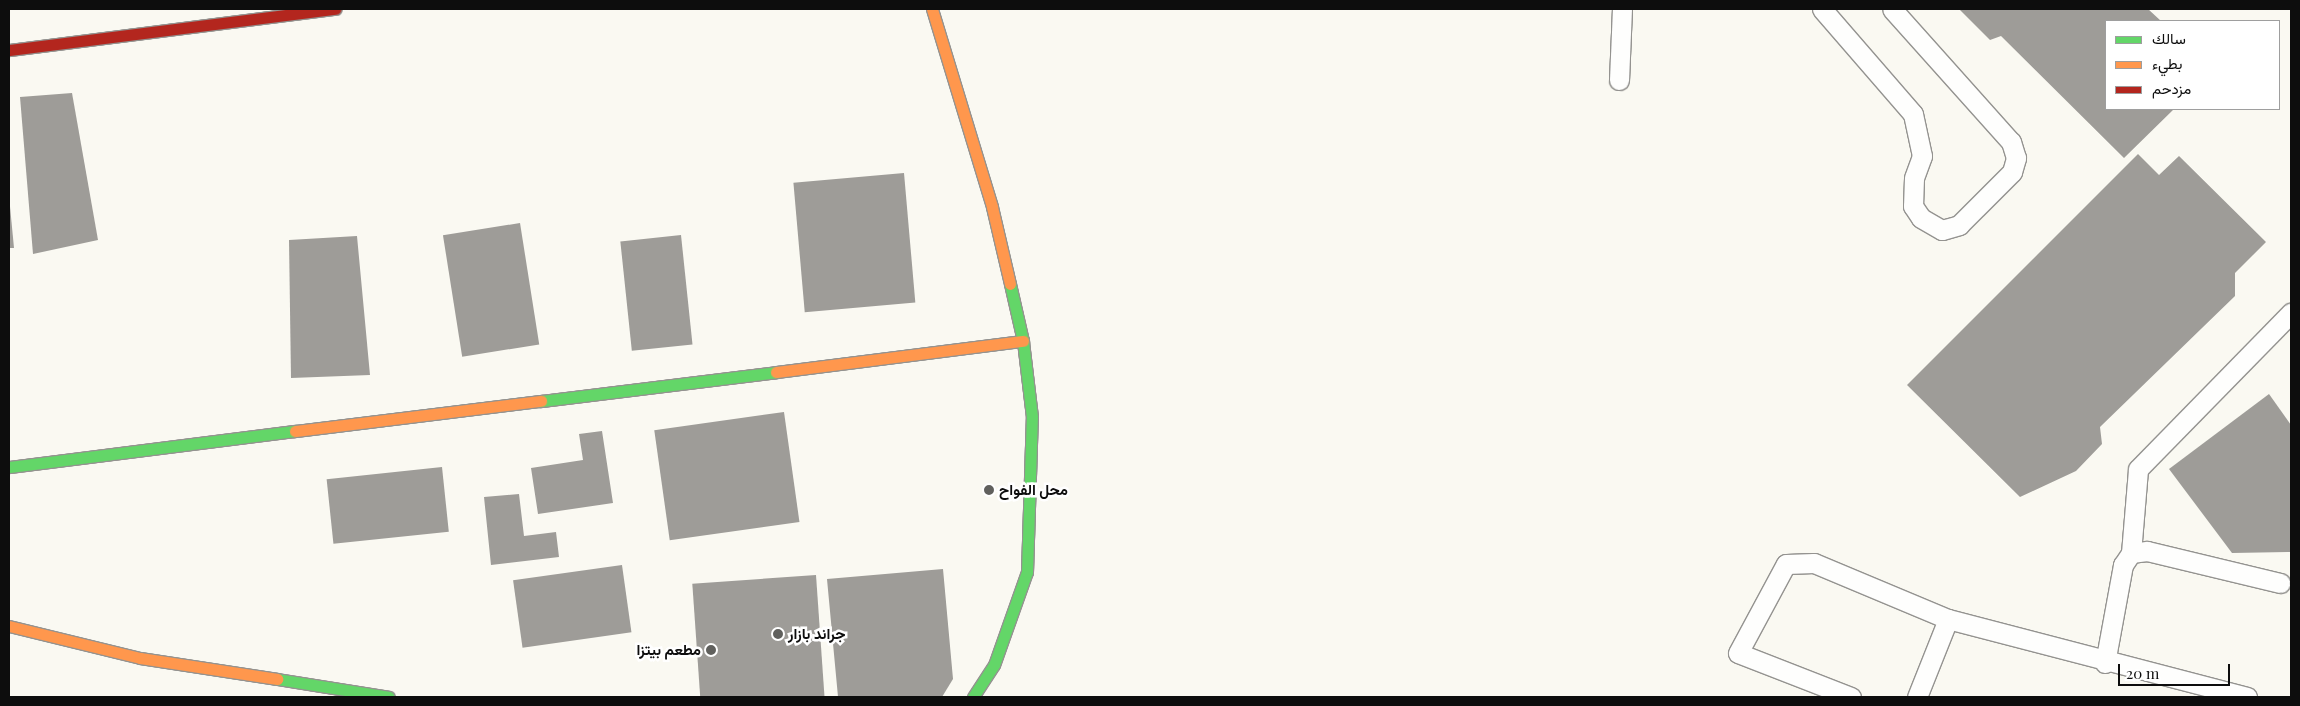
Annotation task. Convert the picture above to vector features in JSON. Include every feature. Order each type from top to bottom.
[{"type":"street","points":[[9,50],[335,9]]},
{"type":"street","points":[[932,9],[992,207],[1023,342],[1032,417],[1027,572],[994,665],[973,697]]},
{"type":"street","points":[[9,467],[1023,342]]},
{"type":"street","points":[[9,626],[140,658],[389,697]]},
{"type":"lane","points":[[1619,80],[1622,9]]},
{"type":"lane","points":[[1822,9],[1913,114],[1922,156],[1914,178],[1913,206],[1920,218],[1942,230],[1966,219],[2012,172],[2016,158],[2012,142],[1892,9]]},
{"type":"lane","points":[[2105,663],[2123,565],[2130,553],[2138,469],[2291,313]]},
{"type":"lane","points":[[2130,553],[2147,550],[2280,583]]},
{"type":"lane","points":[[1851,697],[1738,653],[1786,564],[1814,562],[1948,619],[2105,663],[2247,697]]},
{"type":"lane","points":[[1917,697],[1948,619]]},
{"type":"building","points":[[1959,9],[2148,9],[2160,20],[2105,20],[2105,110],[2173,110],[2124,158],[2001,36],[1990,40]]},
{"type":"building","points":[[72,93],[98,240],[33,254],[20,97]]},
{"type":"building","points":[[2138,154],[2159,175],[2179,156],[2266,242],[2235,273],[2235,296],[2100,427],[2102,444],[2076,471],[2020,497],[1907,385]]},
{"type":"building","points":[[904,173],[915,303],[805,312],[793,183]]},
{"type":"building","points":[[9,196],[14,248],[9,248]]},
{"type":"building","points":[[520,223],[539,344],[462,357],[443,235]]},
{"type":"building","points":[[681,235],[692,344],[632,351],[620,241]]},
{"type":"building","points":[[357,236],[370,375],[291,378],[289,240]]},
{"type":"building","points":[[2269,394],[2291,425],[2291,552],[2232,553],[2169,469]]},
{"type":"building","points":[[784,412],[799,522],[670,540],[654,430]]},
{"type":"building","points":[[602,431],[613,503],[538,514],[531,468],[583,460],[579,434]]},
{"type":"building","points":[[442,467],[449,532],[333,544],[327,479]]},
{"type":"building","points":[[519,494],[524,536],[556,532],[559,557],[491,565],[484,497]]},
{"type":"building","points":[[622,565],[631,632],[523,648],[513,580]]},
{"type":"building","points":[[943,569],[953,679],[942,697],[838,697],[827,579]]},
{"type":"building","points":[[816,575],[825,697],[700,697],[692,584]]},
{"type":"traffic: fast","points":[[973,697],[994,665],[1027,572],[1032,417],[1023,341],[1010,284]]},
{"type":"traffic: fast","points":[[541,401],[776,372]]},
{"type":"traffic: fast","points":[[9,467],[295,431]]},
{"type":"traffic: fast","points":[[277,679],[389,697]]},
{"type":"traffic: slow","points":[[932,9],[992,207],[1010,284]]},
{"type":"traffic: slow","points":[[776,372],[1023,341]]},
{"type":"traffic: slow","points":[[295,431],[541,401]]},
{"type":"traffic: slow","points":[[9,626],[140,658],[277,679]]},
{"type":"traffic: jam","points":[[9,50],[335,9]]},
{"type":"place","name":"محل الفواح","points":[[989,490]]},
{"type":"place","name":"جراند بازار","points":[[778,634]]},
{"type":"place","name":"مطعم بيتزا","points":[[711,650]]}]
